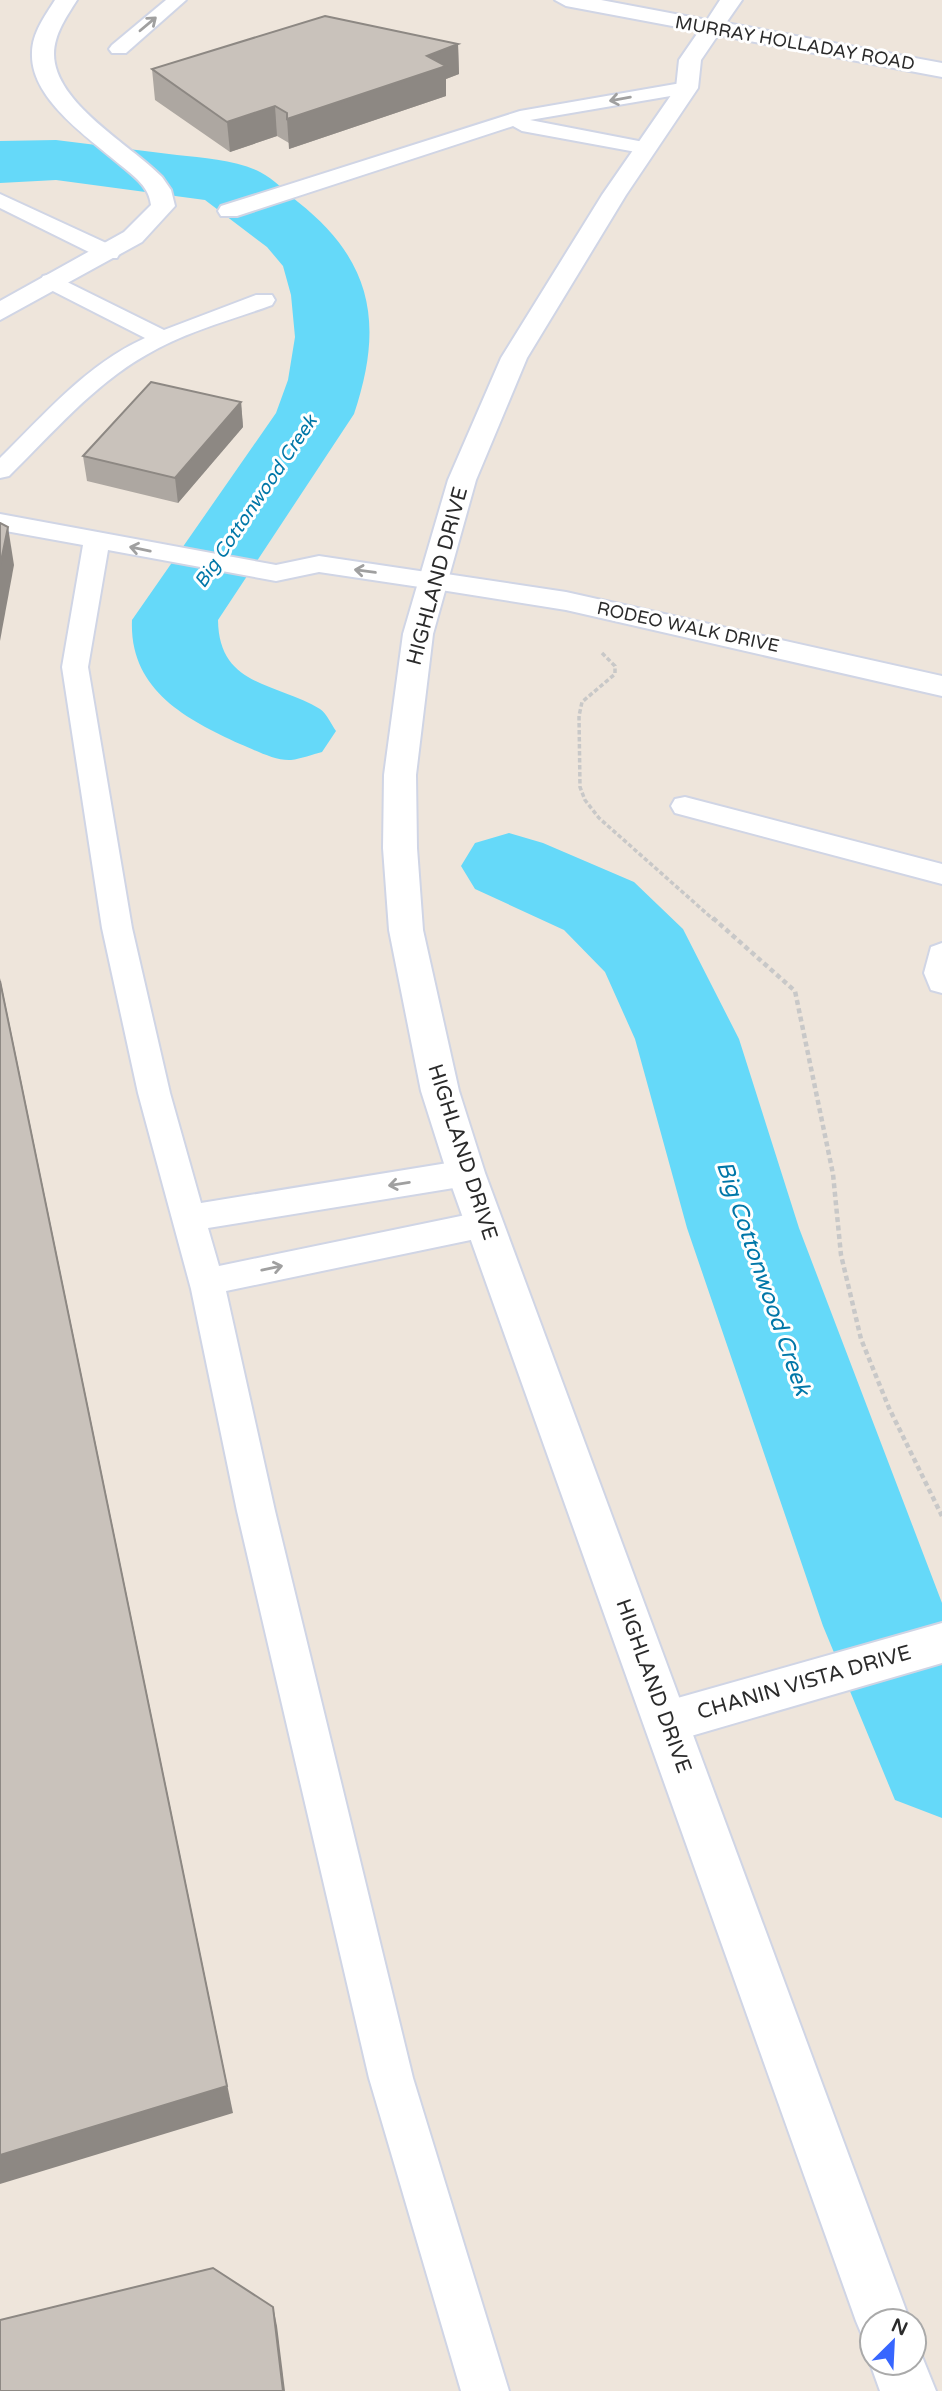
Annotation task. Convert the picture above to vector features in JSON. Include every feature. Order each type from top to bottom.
[{"type":"main road","points":[[0,312],[51,281],[109,253],[133,237],[163,206],[163,194],[157,185],[127,156],[63,105],[45,79],[39,54],[43,34],[66,0]]},
{"type":"main road","name":"MURRAY HOLLADAY ROAD","points":[[566,0],[942,70]]},
{"type":"main road","name":"HIGHLAND DRIVE","points":[[731,0],[690,60],[687,88],[514,358],[462,480],[418,634],[407,702],[400,775],[400,848],[407,930],[421,1012],[440,1091],[466,1173],[878,2307]]},
{"type":"main road","name":"RODEO WALK DRIVE","points":[[433,581],[566,601],[942,685]]},
{"type":"main road","name":"CHANIN VISTA DRIVE","points":[[667,1721],[942,1643]]},
{"type":"lane","points":[[118,49],[177,0]]},
{"type":"lane","points":[[229,211],[527,115],[687,88]]},
{"type":"lane","points":[[506,122],[647,148]]},
{"type":"lane","points":[[0,200],[109,253]]},
{"type":"lane","points":[[51,281],[163,338]]},
{"type":"lane","points":[[0,471],[105,372],[131,354],[163,338],[264,300]]},
{"type":"lane","points":[[0,522],[183,558],[276,573],[319,564],[433,581]]},
{"type":"lane","points":[[97,540],[75,667],[117,928],[154,1093],[206,1282],[256,1511],[391,2078],[485,2391]]},
{"type":"lane","points":[[685,806],[942,874]]},
{"type":"lane","points":[[942,954],[939,973],[942,982]]},
{"type":"lane","points":[[188,1218],[466,1173]]},
{"type":"lane","points":[[206,1282],[485,1224]]},
{"type":"path","points":[[597,649],[615,666],[615,674],[582,702],[579,716],[580,787],[585,800],[599,818],[795,991],[833,1174],[841,1255],[861,1339],[889,1408],[942,1517]]},
{"type":"building","points":[[325,16],[458,44],[427,56],[446,66],[287,119],[287,113],[275,106],[227,122],[152,69]]},
{"type":"building","points":[[151,382],[241,402],[175,478],[83,456]]},
{"type":"building","points":[[0,523],[8,527],[0,566]]},
{"type":"building","points":[[0,981],[227,2086],[0,2155]]},
{"type":"building","points":[[213,2268],[273,2307],[283,2391],[0,2391],[0,2320]]},
{"type":"waterway","name":"Big Cottonwood Creek","points":[[0,162],[56,160],[213,180],[236,187],[292,232],[318,261],[328,295],[333,337],[327,380],[315,414],[175,620],[177,648],[186,668],[197,681],[241,710],[290,731]]},
{"type":"waterway","name":"Big Cottonwood Creek","points":[[509,866],[599,906],[647,954],[687,1039],[743,1228],[887,1626],[942,1757]]}]
